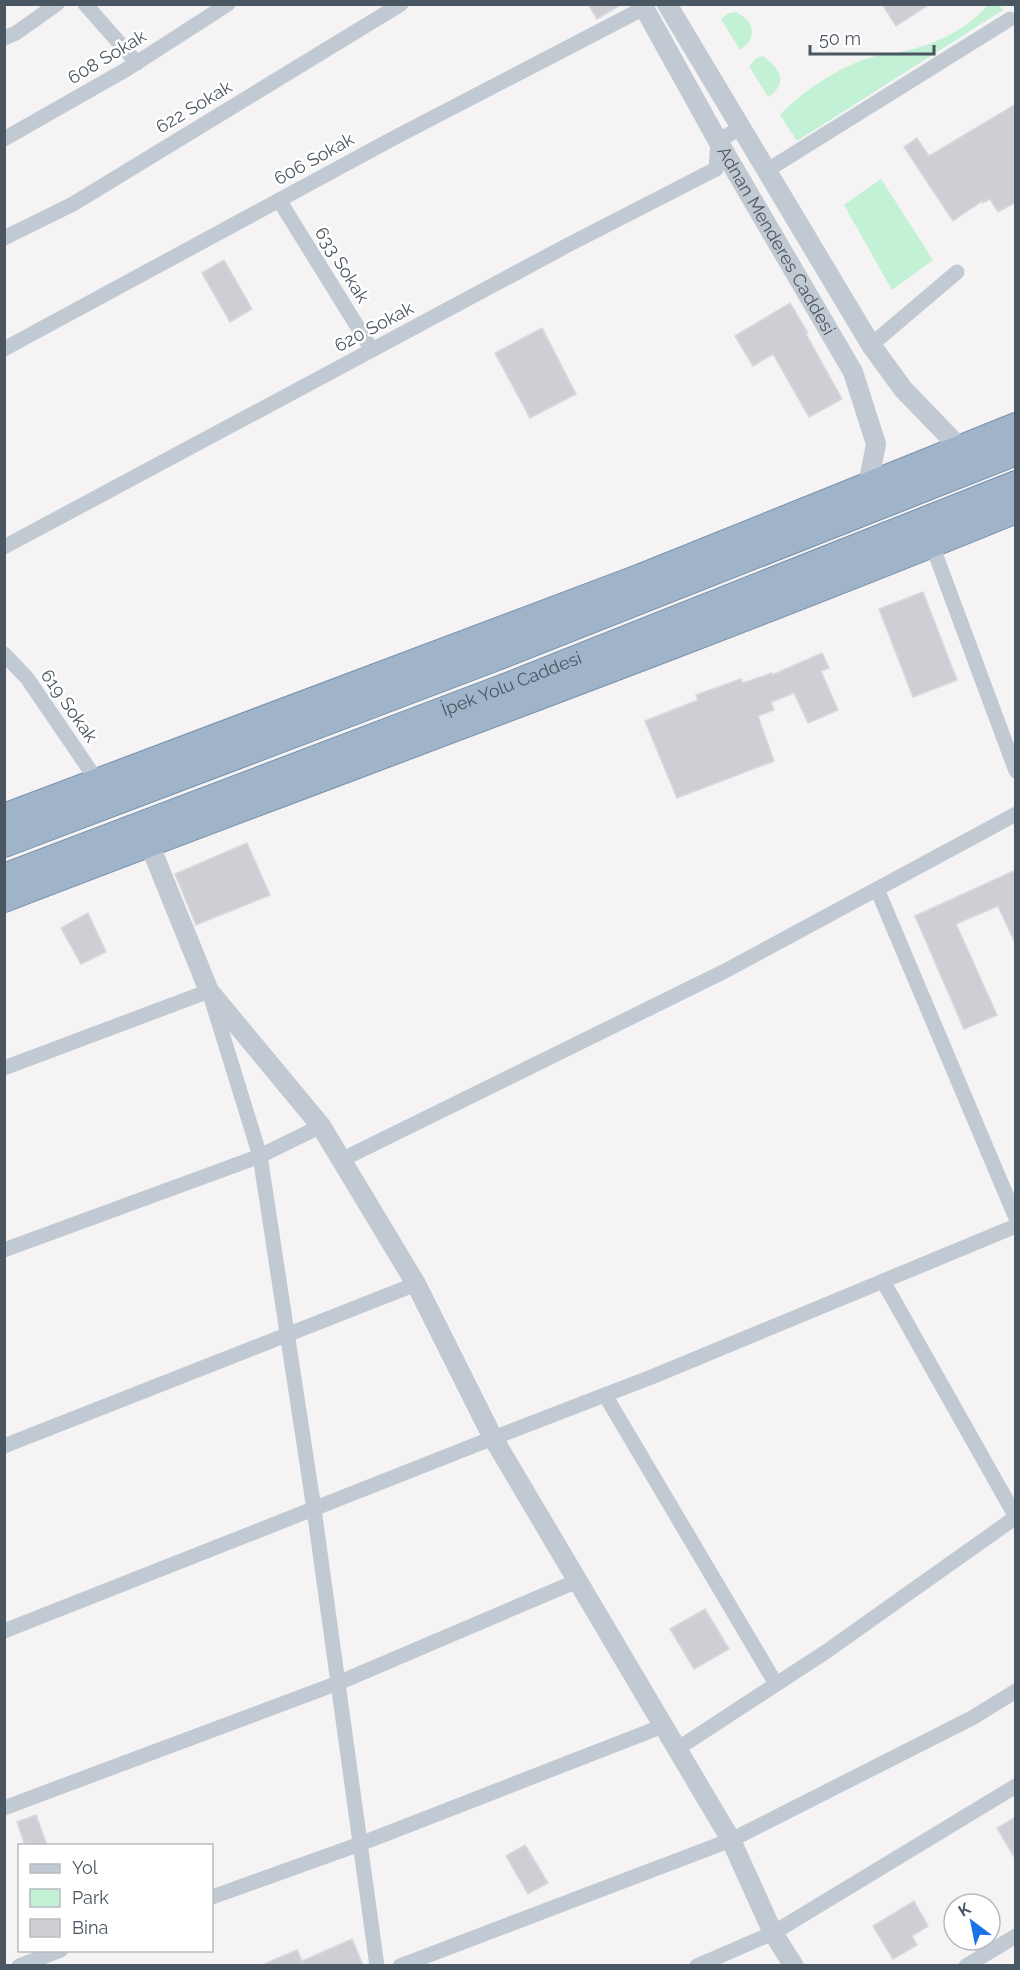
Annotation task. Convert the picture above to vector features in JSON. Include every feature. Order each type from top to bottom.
[{"type":"highway","points":[[4,817],[641,576],[1016,426]]},
{"type":"highway","name":"İpek Yolu Caddesi","points":[[4,844],[481,663],[1016,452]]},
{"type":"highway","name":"İpek Yolu Caddesi","points":[[4,877],[498,690],[1016,484]]},
{"type":"highway","points":[[4,899],[932,545],[1016,510]]},
{"type":"street","points":[[4,38],[16,33],[57,4]]},
{"type":"street","points":[[85,4],[137,63]]},
{"type":"street","name":"608 Sokak","points":[[4,139],[137,63],[228,4]]},
{"type":"street","name":"622 Sokak","points":[[4,238],[73,204],[401,4]]},
{"type":"street","name":"Adnan Menderes Caddesi","points":[[667,4],[871,345],[903,389],[960,448]]},
{"type":"street","name":"Adnan Menderes Caddesi","points":[[643,6],[718,141],[853,372],[876,444],[868,485]]},
{"type":"street","name":"606 Sokak","points":[[4,349],[643,6]]},
{"type":"street","points":[[766,171],[1010,19]]},
{"type":"street","points":[[718,141],[740,128]]},
{"type":"street","name":"620 Sokak","points":[[4,547],[567,245],[716,169],[718,141]]},
{"type":"street","name":"633 Sokak","points":[[279,200],[372,350]]},
{"type":"street","points":[[871,345],[957,272]]},
{"type":"street","points":[[932,545],[1016,771]]},
{"type":"street","name":"619 Sokak","points":[[4,654],[27,678],[98,782]]},
{"type":"street","points":[[341,1160],[725,971],[1016,814]]},
{"type":"street","points":[[149,843],[209,991],[260,1156],[314,1509],[377,1965]]},
{"type":"street","points":[[877,889],[1016,1218]]},
{"type":"street","points":[[4,1068],[209,991]]},
{"type":"street","points":[[209,991],[321,1126],[416,1284],[493,1438],[731,1840],[773,1933],[794,1965]]},
{"type":"street","points":[[4,1250],[260,1156],[321,1126]]},
{"type":"street","points":[[4,1631],[605,1395],[1016,1226]]},
{"type":"street","points":[[677,1749],[827,1651],[1016,1517],[883,1281]]},
{"type":"street","points":[[4,1446],[416,1284]]},
{"type":"street","points":[[605,1395],[776,1684]]},
{"type":"street","points":[[4,1808],[338,1683],[577,1581]]},
{"type":"street","points":[[400,1965],[731,1840],[972,1718],[1016,1691]]},
{"type":"street","points":[[213,1897],[360,1844],[663,1726]]},
{"type":"street","points":[[697,1965],[773,1933],[1016,1786]]},
{"type":"street","points":[[966,1965],[1016,1936]]},
{"type":"street","points":[[19,1965],[56,1952]]},
{"type":"green space","points":[[988,5],[999,5],[1003,10],[797,141],[780,115],[809,89],[845,67],[873,57],[905,51],[939,40],[971,21]]},
{"type":"green space","points":[[736,12],[747,20],[752,30],[750,40],[740,50],[721,19],[729,13]]},
{"type":"green space","points":[[763,56],[774,66],[780,76],[775,92],[768,97],[749,66],[757,58]]},
{"type":"green space","points":[[881,179],[933,260],[892,290],[844,205]]},
{"type":"building","points":[[588,4],[622,4],[597,19]]},
{"type":"building","points":[[882,4],[930,4],[896,26]]},
{"type":"building","points":[[1016,104],[1016,202],[998,212],[990,199],[983,203],[982,201],[953,221],[904,147],[917,138],[929,156]]},
{"type":"building","points":[[224,260],[252,309],[230,322],[202,273]]},
{"type":"building","points":[[790,303],[842,399],[809,417],[773,354],[753,366],[735,336]]},
{"type":"building","points":[[542,328],[576,394],[530,418],[495,353]]},
{"type":"building","points":[[923,592],[957,680],[913,697],[879,609]]},
{"type":"building","points":[[822,653],[829,668],[821,671],[838,710],[808,723],[794,693],[771,702],[774,710],[758,716],[774,761],[677,798],[645,721],[698,700],[696,695],[741,679],[743,683],[772,673],[772,675]]},
{"type":"building","points":[[247,843],[270,895],[196,925],[175,874]]},
{"type":"building","points":[[1016,870],[1016,945],[998,906],[956,924],[997,1015],[964,1029],[915,916]]},
{"type":"building","points":[[88,913],[106,952],[81,964],[61,928]]},
{"type":"building","points":[[705,1609],[729,1649],[694,1669],[670,1629]]},
{"type":"building","points":[[36,1815],[47,1844],[25,1844],[17,1822]]},
{"type":"building","points":[[1016,1817],[1016,1860],[997,1828]]},
{"type":"building","points":[[525,1845],[548,1883],[528,1894],[506,1856]]},
{"type":"building","points":[[914,1901],[928,1926],[912,1936],[917,1945],[893,1959],[873,1926]]},
{"type":"building","points":[[352,1939],[363,1965],[262,1965],[297,1950],[302,1961]]}]
